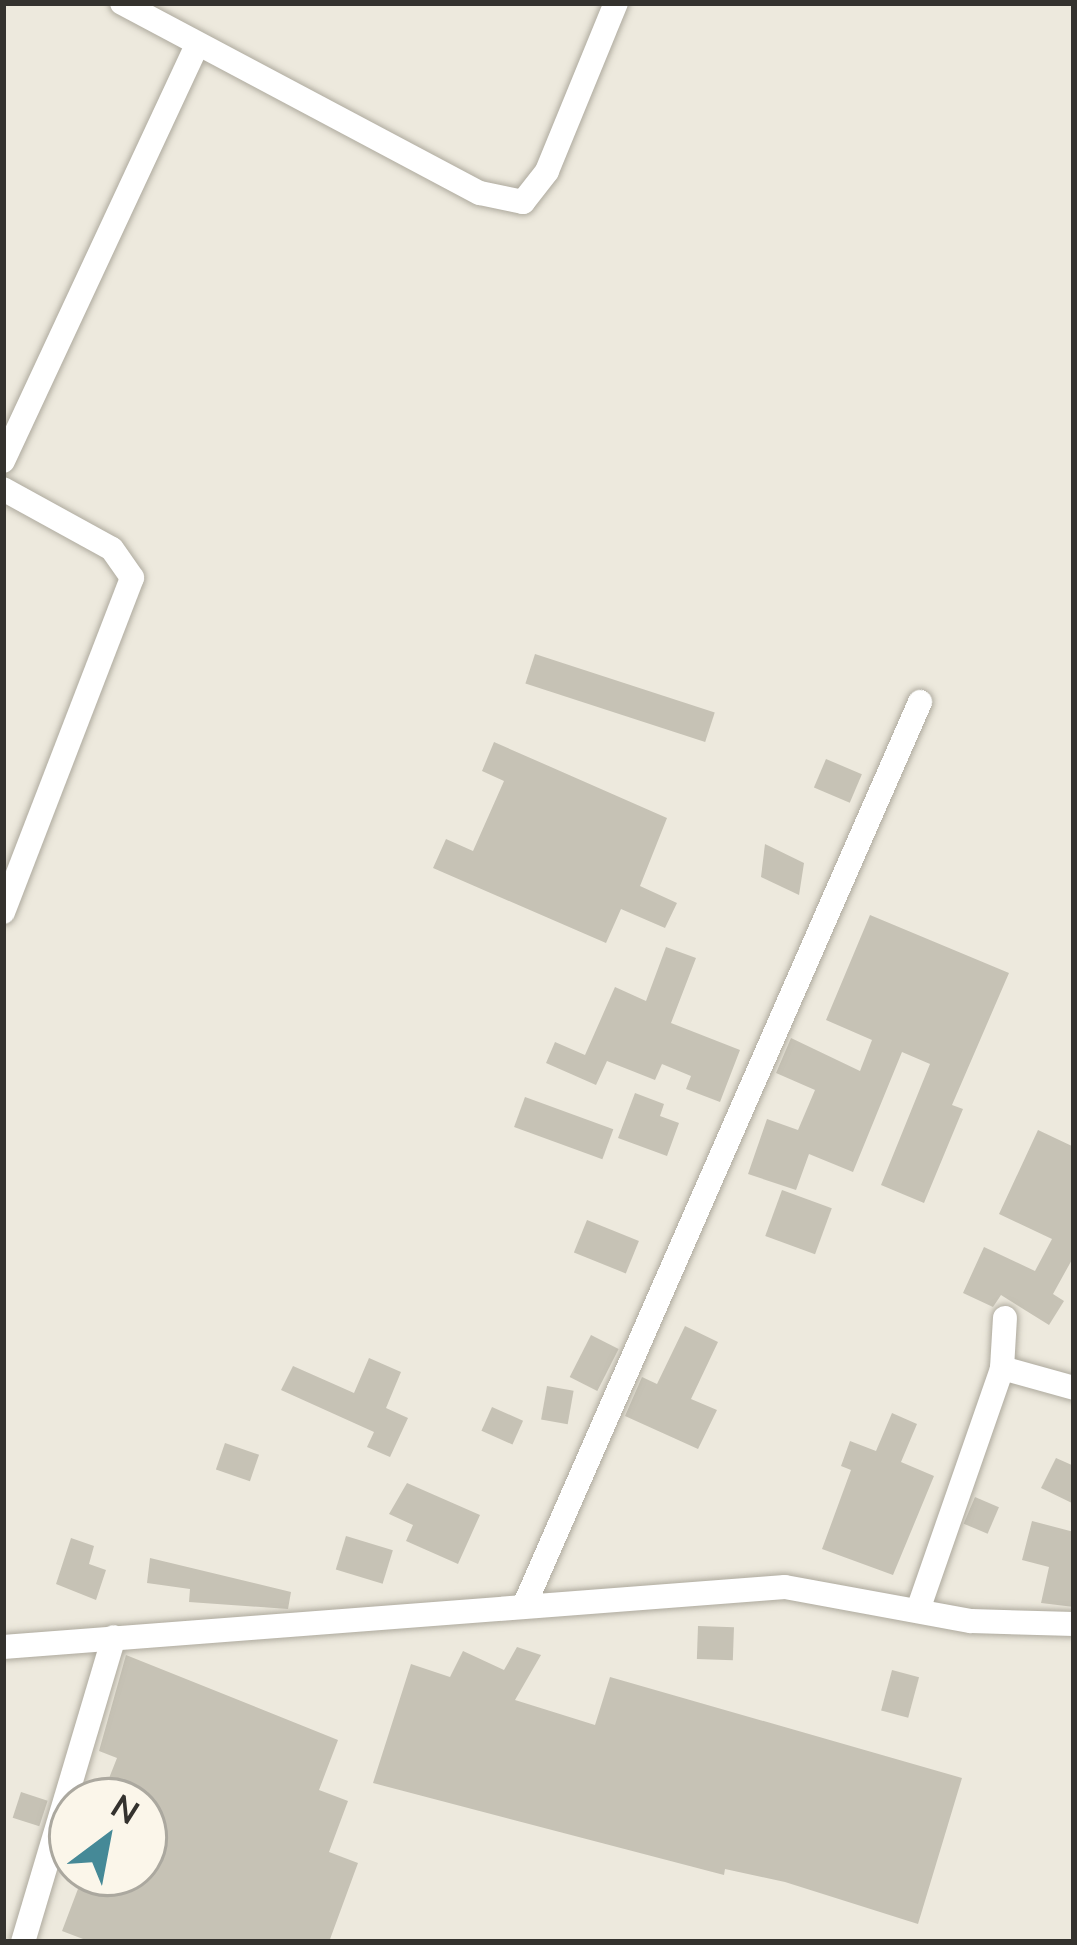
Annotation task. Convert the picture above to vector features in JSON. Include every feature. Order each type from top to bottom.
[{"type":"street","points":[[122,3],[196,47],[480,193],[523,202],[547,172],[616,3]]},
{"type":"street","points":[[3,461],[196,47]]},
{"type":"street","points":[[3,489],[112,549],[132,578],[3,912]]},
{"type":"street","points":[[524,1606],[920,702]]},
{"type":"street","points":[[919,1606],[1001,1368],[1005,1318]]},
{"type":"street","points":[[1001,1368],[1074,1388]]},
{"type":"street","points":[[3,1647],[785,1587],[919,1606],[971,1621],[1074,1624]]},
{"type":"street","points":[[23,1942],[114,1637]]},
{"type":"building","points":[[535,654],[715,712],[705,742],[525,683]]},
{"type":"building","points":[[494,742],[667,818],[640,886],[677,903],[665,928],[621,909],[606,943],[433,868],[446,839],[473,851],[504,781],[482,771]]},
{"type":"building","points":[[826,759],[862,774],[850,803],[814,788]]},
{"type":"building","points":[[765,844],[804,863],[799,895],[761,877]]},
{"type":"building","points":[[870,915],[1009,973],[952,1105],[963,1109],[924,1203],[881,1185],[930,1064],[902,1052],[853,1172],[809,1154],[796,1190],[748,1174],[767,1119],[798,1130],[815,1090],[776,1073],[791,1038],[860,1071],[872,1040],[826,1020]]},
{"type":"building","points":[[666,947],[696,958],[671,1023],[740,1050],[720,1102],[686,1089],[691,1076],[662,1064],[655,1080],[607,1061],[596,1085],[546,1063],[555,1042],[585,1055],[615,987],[646,1001]]},
{"type":"building","points":[[635,1093],[664,1104],[660,1116],[679,1123],[667,1156],[618,1138]]},
{"type":"building","points":[[525,1097],[613,1129],[602,1159],[514,1127]]},
{"type":"building","points":[[1038,1130],[1074,1147],[1074,1256],[1053,1294],[1064,1301],[1049,1325],[1001,1295],[993,1307],[963,1293],[984,1247],[1035,1271],[1052,1239],[999,1214]]},
{"type":"building","points":[[782,1190],[832,1208],[815,1254],[765,1236]]},
{"type":"building","points":[[587,1220],[639,1241],[626,1273],[574,1252]]},
{"type":"building","points":[[685,1326],[718,1342],[691,1399],[717,1410],[698,1449],[625,1416],[642,1377],[657,1384]]},
{"type":"building","points":[[591,1335],[619,1349],[597,1391],[570,1377]]},
{"type":"building","points":[[369,1358],[401,1372],[386,1408],[408,1418],[390,1457],[367,1447],[374,1432],[281,1390],[293,1366],[354,1393]]},
{"type":"building","points":[[547,1386],[574,1391],[568,1424],[541,1419]]},
{"type":"building","points":[[492,1407],[523,1421],[512,1445],[481,1431]]},
{"type":"building","points":[[892,1413],[917,1424],[901,1462],[934,1476],[893,1575],[822,1549],[851,1470],[841,1466],[850,1441],[876,1451]]},
{"type":"building","points":[[225,1443],[259,1455],[250,1481],[216,1469]]},
{"type":"building","points":[[1056,1458],[1074,1466],[1074,1504],[1041,1488]]},
{"type":"building","points":[[407,1483],[480,1515],[458,1564],[406,1541],[413,1525],[389,1514]]},
{"type":"building","points":[[975,1497],[999,1507],[988,1534],[964,1524]]},
{"type":"building","points":[[1032,1521],[1074,1532],[1074,1607],[1041,1603],[1049,1567],[1022,1560]]},
{"type":"building","points":[[346,1536],[393,1550],[383,1584],[336,1569]]},
{"type":"building","points":[[71,1538],[94,1546],[89,1564],[106,1570],[96,1600],[56,1584]]},
{"type":"building","points":[[150,1558],[291,1592],[288,1609],[189,1602],[190,1589],[147,1583]]},
{"type":"building","points":[[698,1626],[734,1627],[733,1660],[697,1659]]},
{"type":"building","points":[[517,1647],[541,1655],[515,1700],[595,1725],[610,1677],[962,1778],[918,1924],[785,1882],[725,1869],[724,1875],[373,1783],[411,1664],[450,1677],[463,1651],[504,1670]]},
{"type":"building","points":[[126,1655],[338,1740],[319,1790],[348,1801],[329,1852],[358,1863],[329,1942],[91,1942],[62,1931],[75,1897],[168,1897],[168,1777],[109,1777],[117,1758],[99,1751]]},
{"type":"building","points":[[892,1670],[919,1677],[908,1718],[881,1711]]},
{"type":"building","points":[[21,1792],[48,1801],[39,1826],[13,1818]]}]
